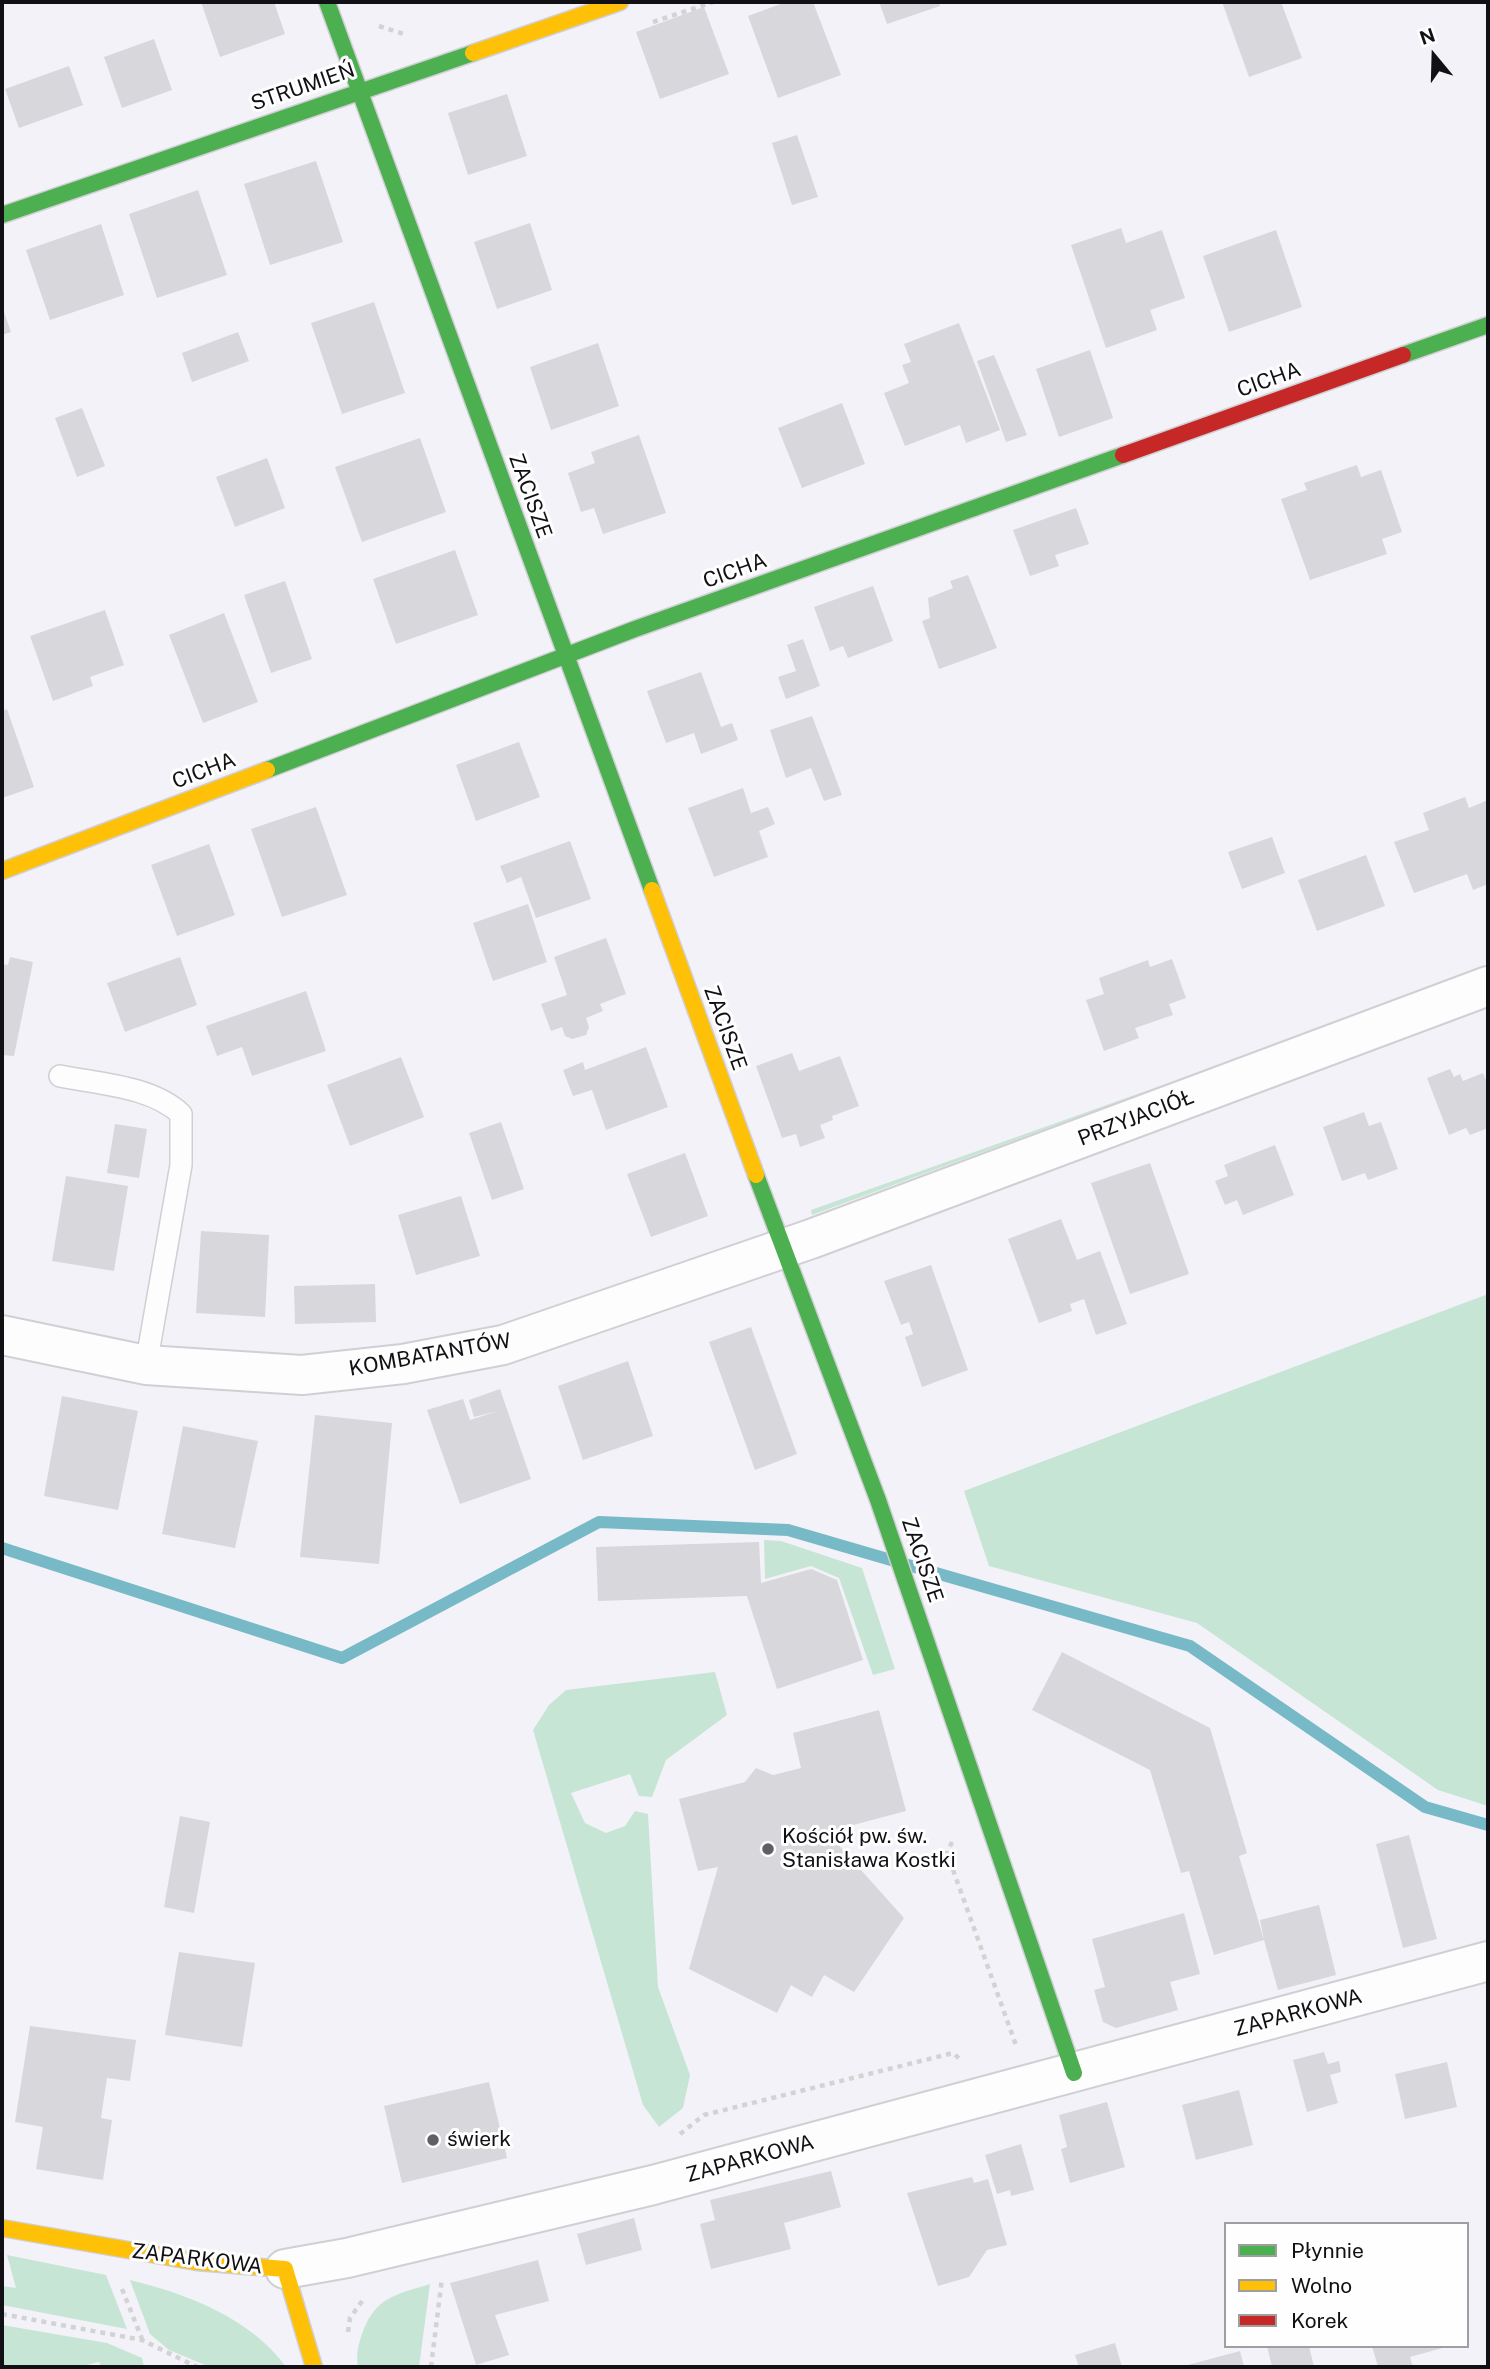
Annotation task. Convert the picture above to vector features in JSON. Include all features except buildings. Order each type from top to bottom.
[{"type":"street","name":"ZACISZE","points":[[327,2],[783,1249],[878,1500],[1074,2073]]},
{"type":"street","name":"STRUMIEŃ","points":[[2,215],[360,89],[620,2]]},
{"type":"street","name":"CICHA","points":[[2,871],[566,655],[1488,325]]},
{"type":"street","name":"PRZYJACIÓŁ","points":[[783,1249],[1488,986]]},
{"type":"street","name":"KOMBATANTÓW","points":[[2,1335],[146,1365],[302,1376],[403,1364],[503,1345],[783,1249]]},
{"type":"street","name":"ZAPARKOWA","points":[[2,2228],[197,2262],[285,2269],[347,2259],[653,2185],[1488,1961]]},
{"type":"street","points":[[285,2269],[314,2367]]},
{"type":"lane","points":[[60,1076],[150,1096],[171,1105],[181,1114],[181,1165],[146,1365]]},
{"type":"path","points":[[370,23],[413,36]]},
{"type":"path","points":[[676,2137],[704,2115],[953,2053],[968,2068]]},
{"type":"path","points":[[431,2367],[442,2277]]},
{"type":"path","points":[[346,2343],[350,2318],[366,2295]]},
{"type":"path","points":[[2,2314],[142,2340],[197,2367]]},
{"type":"green space","points":[[1208,1069],[812,1215],[811,1210]]},
{"type":"green space","points":[[1488,1294],[1488,1806],[1438,1790],[1197,1623],[989,1566],[964,1491]]},
{"type":"green space","points":[[764,1540],[781,1541],[862,1568],[895,1669],[873,1675],[839,1578],[811,1566],[765,1579]]},
{"type":"green space","points":[[715,1672],[727,1715],[666,1760],[652,1797],[639,1796],[630,1774],[571,1793],[585,1823],[606,1833],[625,1826],[635,1811],[648,1814],[658,1987],[690,2075],[683,2108],[659,2127],[643,2105],[533,1730],[549,1705],[566,1690]]},
{"type":"green space","points":[[7,2255],[106,2275],[127,2329],[2,2305],[2,2286],[16,2288]]},
{"type":"green space","points":[[130,2280],[174,2293],[216,2310],[255,2335],[286,2367],[210,2367],[169,2350],[150,2334]]},
{"type":"green space","points":[[430,2284],[419,2367],[358,2367],[359,2343],[373,2312],[388,2299]]},
{"type":"green space","points":[[2,2325],[107,2343],[142,2358],[144,2367],[101,2367],[99,2362],[79,2367],[2,2367]]},
{"type":"waterway","points":[[2,1548],[342,1658],[599,1522],[788,1530],[891,1560]]},
{"type":"waterway","points":[[908,1565],[1190,1646],[1425,1807],[1488,1825]]},
{"type":"traffic: fast","points":[[327,2],[652,890]]},
{"type":"traffic: fast","points":[[2,215],[473,53]]},
{"type":"traffic: fast","points":[[1403,355],[1488,325]]},
{"type":"traffic: fast","points":[[267,770],[635,629],[1123,455]]},
{"type":"traffic: fast","points":[[756,1175],[878,1500],[1074,2073]]},
{"type":"traffic: slow","points":[[473,53],[620,2]]},
{"type":"traffic: slow","points":[[2,871],[267,770]]},
{"type":"traffic: slow","points":[[652,890],[756,1175]]},
{"type":"traffic: slow","points":[[2,2228],[197,2262],[285,2269],[314,2367]]},
{"type":"traffic: jam","points":[[1123,455],[1403,355]]},
{"type":"place","name":"Kościół pw. św. Stanisława Kostki","points":[[768,1849]]},
{"type":"place","name":"świerk","points":[[433,2140]]}]
